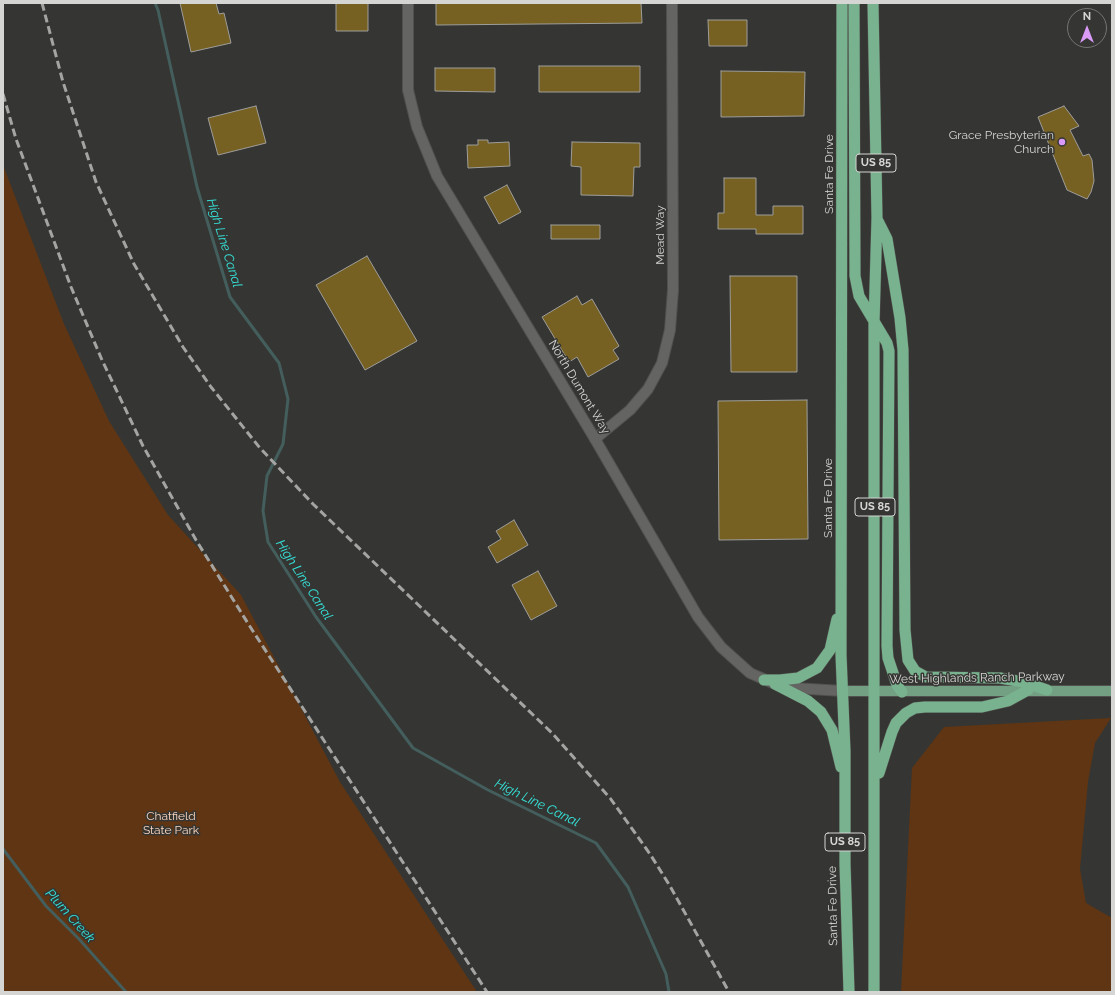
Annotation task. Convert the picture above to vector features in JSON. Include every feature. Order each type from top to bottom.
[{"type":"highway","name":"Santa Fe Drive","points":[[842,3],[842,601],[845,864],[849,992]]},
{"type":"highway","points":[[854,3],[855,276],[859,296],[887,343],[890,351],[887,646],[888,658],[897,685],[902,692]]},
{"type":"highway","name":"US 85","points":[[873,3],[877,218],[874,323],[875,692],[872,866],[874,992]]},
{"type":"highway","points":[[877,218],[887,239],[900,318],[902,344],[905,635],[908,660],[915,671],[926,678],[1000,678],[1023,682],[1047,690]]},
{"type":"highway","points":[[764,680],[798,678],[817,668],[830,650],[842,601]]},
{"type":"highway","points":[[775,684],[808,701],[821,712],[827,720],[836,742],[845,795]]},
{"type":"highway","points":[[874,789],[892,732],[896,723],[906,713],[915,708],[925,707],[982,707],[1008,701],[1028,690]]},
{"type":"main road","name":"West Highlands Ranch Parkway","points":[[843,691],[1112,691]]},
{"type":"street","name":"North Dumont Way","points":[[408,3],[408,90],[417,127],[437,176],[595,439],[698,616],[721,647],[737,663],[750,673],[775,684],[793,688],[843,691]]},
{"type":"street","name":"Mead Way","points":[[595,439],[641,399],[656,376],[667,345],[673,290],[672,3]]},
{"type":"green space","name":"Chatfield State Park","points":[[3,165],[64,324],[109,421],[168,515],[241,595],[340,782],[477,992],[3,992]]},
{"type":"green space","points":[[1111,718],[1095,743],[1088,782],[1080,869],[1086,903],[1112,918],[1112,992],[901,992],[912,768],[944,727]]},
{"type":"building","points":[[180,3],[216,3],[219,14],[224,13],[231,43],[191,52]]},
{"type":"building","points":[[336,3],[368,3],[368,31],[336,31]]},
{"type":"building","points":[[436,3],[641,3],[642,23],[436,25]]},
{"type":"building","points":[[708,20],[747,20],[747,46],[709,46]]},
{"type":"building","points":[[539,66],[640,66],[640,92],[539,92]]},
{"type":"building","points":[[435,68],[495,68],[495,92],[435,91]]},
{"type":"building","points":[[721,71],[805,72],[804,116],[721,117]]},
{"type":"building","points":[[256,106],[266,143],[218,155],[208,118]]},
{"type":"building","name":"Grace Presbyterian Church","points":[[1064,106],[1079,126],[1070,130],[1083,156],[1089,154],[1092,160],[1094,181],[1087,199],[1067,190],[1038,117]]},
{"type":"building","points":[[478,140],[488,140],[488,143],[509,142],[510,166],[468,168],[467,145],[478,145]]},
{"type":"building","points":[[572,142],[640,143],[640,167],[634,167],[633,196],[581,195],[581,167],[571,166]]},
{"type":"building","points":[[724,178],[756,178],[756,215],[773,215],[773,206],[803,206],[803,234],[756,234],[756,229],[718,229],[718,213],[724,213]]},
{"type":"building","points":[[507,185],[521,212],[499,224],[484,197]]},
{"type":"building","points":[[551,225],[600,225],[600,239],[551,239]]},
{"type":"building","points":[[367,256],[417,341],[365,370],[316,285]]},
{"type":"building","points":[[730,276],[797,276],[797,372],[731,372]]},
{"type":"building","points":[[577,296],[582,305],[592,299],[619,346],[613,350],[619,359],[588,377],[577,357],[569,362],[542,317]]},
{"type":"building","points":[[807,400],[808,539],[719,540],[718,401]]},
{"type":"building","points":[[514,520],[528,545],[497,563],[488,547],[501,539],[496,531]]},
{"type":"building","points":[[538,571],[557,606],[531,620],[512,585]]},
{"type":"waterway","name":"High Line Canal","points":[[155,3],[158,10],[197,187],[230,297],[279,363],[288,399],[283,444],[267,476],[263,511],[268,542],[316,617],[413,748],[488,790],[596,843],[628,887],[666,974],[669,992]]},
{"type":"waterway","name":"Plum Creek","points":[[3,849],[46,906],[79,939],[126,992]]},
{"type":"railway","points":[[42,3],[63,82],[96,182],[134,264],[183,347],[211,387],[260,448],[313,504],[552,733],[610,798],[650,854],[670,886],[729,992]]},
{"type":"railway","points":[[3,94],[16,139],[71,287],[102,360],[143,446],[196,540],[249,625],[487,992]]},
{"type":"place","name":"Grace Presbyterian Church","points":[[1062,142]]}]
